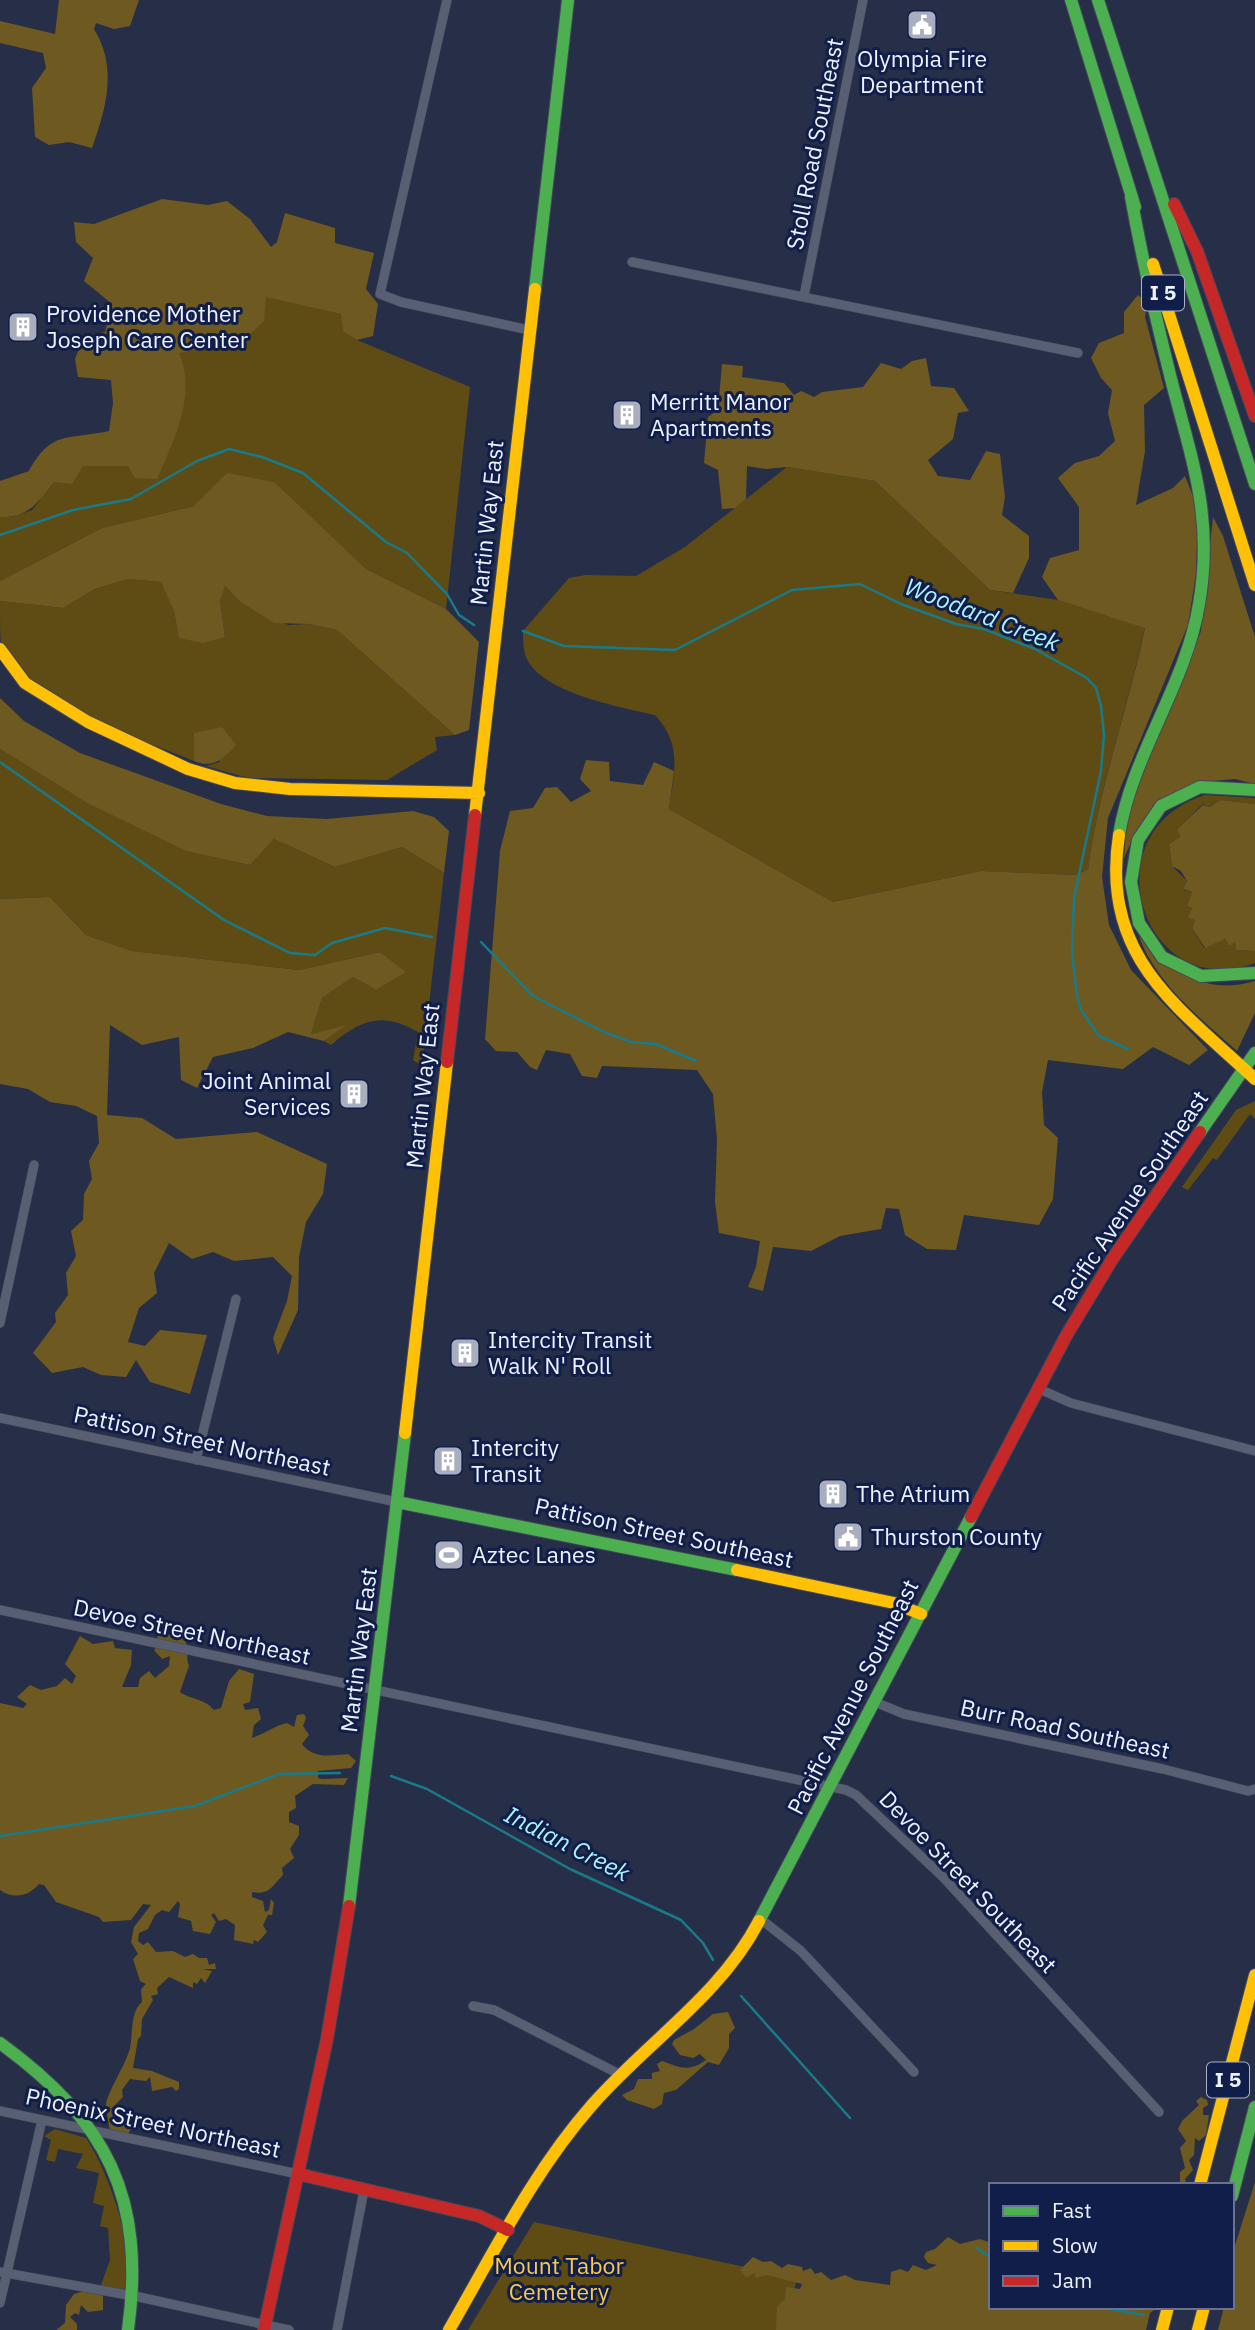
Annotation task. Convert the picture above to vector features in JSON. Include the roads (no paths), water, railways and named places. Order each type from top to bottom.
[{"type":"main road","name":"Martin Way East","points":[[265,2327],[327,2039],[355,1872],[568,0]]},
{"type":"main road","name":"I 5","points":[[1070,0],[1255,585]]},
{"type":"main road","name":"I 5","points":[[1098,0],[1255,484]]},
{"type":"main road","points":[[1149,155],[1197,251],[1255,416]]},
{"type":"main road","points":[[1131,197],[1149,289],[1203,511],[1206,557],[1200,609],[1191,644],[1121,814],[1114,854],[1115,893],[1124,931],[1154,982],[1255,1079]]},
{"type":"main road","points":[[0,649],[25,683],[88,722],[188,769],[235,783],[290,789],[479,793]]},
{"type":"main road","points":[[1255,790],[1231,785],[1209,786],[1169,803],[1153,817],[1140,835],[1132,858],[1129,885],[1133,910],[1142,930],[1167,959],[1188,971],[1217,978],[1255,973]]},
{"type":"main road","name":"Pacific Avenue Southeast","points":[[449,2330],[508,2230],[575,2126],[620,2074],[711,1991],[743,1952],[1037,1388],[1113,1258],[1255,1053]]},
{"type":"main road","name":"Pattison Street Southeast","points":[[397,1502],[556,1532],[868,1598],[921,1614]]},
{"type":"main road","name":"I 5","points":[[1201,2183],[1255,1975]]},
{"type":"main road","points":[[0,2043],[48,2080],[92,2129],[115,2175],[128,2215],[134,2257],[133,2297],[128,2330]]},
{"type":"main road","name":"I 5","points":[[1234,2188],[1255,2107]]},
{"type":"main road","points":[[298,2174],[479,2216],[508,2230]]},
{"type":"main road","points":[[1162,2330],[1167,2309]]},
{"type":"main road","points":[[1198,2330],[1203,2309]]},
{"type":"street","points":[[447,0],[380,294],[401,302],[529,330]]},
{"type":"street","name":"Stoll Road Southeast","points":[[804,296],[863,0]]},
{"type":"street","points":[[632,262],[1078,353]]},
{"type":"street","points":[[0,1322],[34,1165]]},
{"type":"street","points":[[196,1460],[236,1298]]},
{"type":"street","points":[[1037,1388],[1071,1403],[1255,1451]]},
{"type":"street","name":"Pattison Street Northeast","points":[[0,1418],[397,1502]]},
{"type":"street","name":"Devoe Street Northeast","points":[[0,1611],[375,1690]]},
{"type":"street","name":"Devoe Street Southeast","points":[[375,1690],[831,1787],[856,1795],[943,1877],[1158,2112]]},
{"type":"street","name":"Burr Road Southeast","points":[[875,1702],[904,1714],[1251,1790]]},
{"type":"street","points":[[762,1920],[801,1951],[914,2072]]},
{"type":"street","points":[[473,2006],[494,2010],[620,2074]]},
{"type":"street","name":"Phoenix Street Northeast","points":[[0,2110],[298,2174]]},
{"type":"street","points":[[0,2303],[3,2272],[42,2120]]},
{"type":"street","points":[[337,2330],[364,2190]]},
{"type":"street","points":[[3,2272],[289,2330]]},
{"type":"waterway","name":"Woodard Creek","points":[[0,535],[73,510],[131,499],[197,461],[229,449],[262,457],[303,473],[386,542],[407,553],[447,594],[459,615],[474,625]]},
{"type":"waterway","name":"Woodard Creek","points":[[523,631],[564,646],[675,650],[792,590],[860,584],[901,604],[956,624],[984,629],[1035,649],[1087,678],[1096,688],[1104,735],[1101,771],[1074,898],[1072,952],[1081,1010],[1099,1036],[1128,1049]]},
{"type":"waterway","points":[[0,762],[224,920],[290,953],[315,955],[332,943],[385,928],[432,937]]},
{"type":"waterway","points":[[481,942],[533,996],[606,1033],[631,1042],[656,1044],[696,1061]]},
{"type":"waterway","name":"Indian Creek","points":[[0,1836],[195,1806],[279,1774],[340,1773]]},
{"type":"waterway","name":"Indian Creek","points":[[391,1776],[427,1789],[570,1869],[681,1920],[703,1943],[713,1960]]},
{"type":"waterway","name":"Indian Creek","points":[[741,1996],[850,2118]]},
{"type":"waterway","name":"Indian Creek","points":[[977,2248],[989,2257]]},
{"type":"waterway","name":"Indian Creek","points":[[1110,2309],[1144,2315]]},
{"type":"place","name":"Olympia Fire Department","points":[[922,25]]},
{"type":"place","name":"Providence Mother Joseph Care Center","points":[[23,327]]},
{"type":"place","name":"Merritt Manor Apartments","points":[[627,415]]},
{"type":"place","name":"Joint Animal Services","points":[[354,1094]]},
{"type":"place","name":"Intercity Transit Walk N' Roll","points":[[465,1353]]},
{"type":"place","name":"Intercity Transit","points":[[448,1461]]},
{"type":"place","name":"The Atrium","points":[[833,1494]]},
{"type":"place","name":"Thurston County","points":[[848,1537]]},
{"type":"place","name":"Aztec Lanes","points":[[449,1555]]},
{"type":"park label","name":"Mount Tabor Cemetery","points":[[559,2279]]}]
